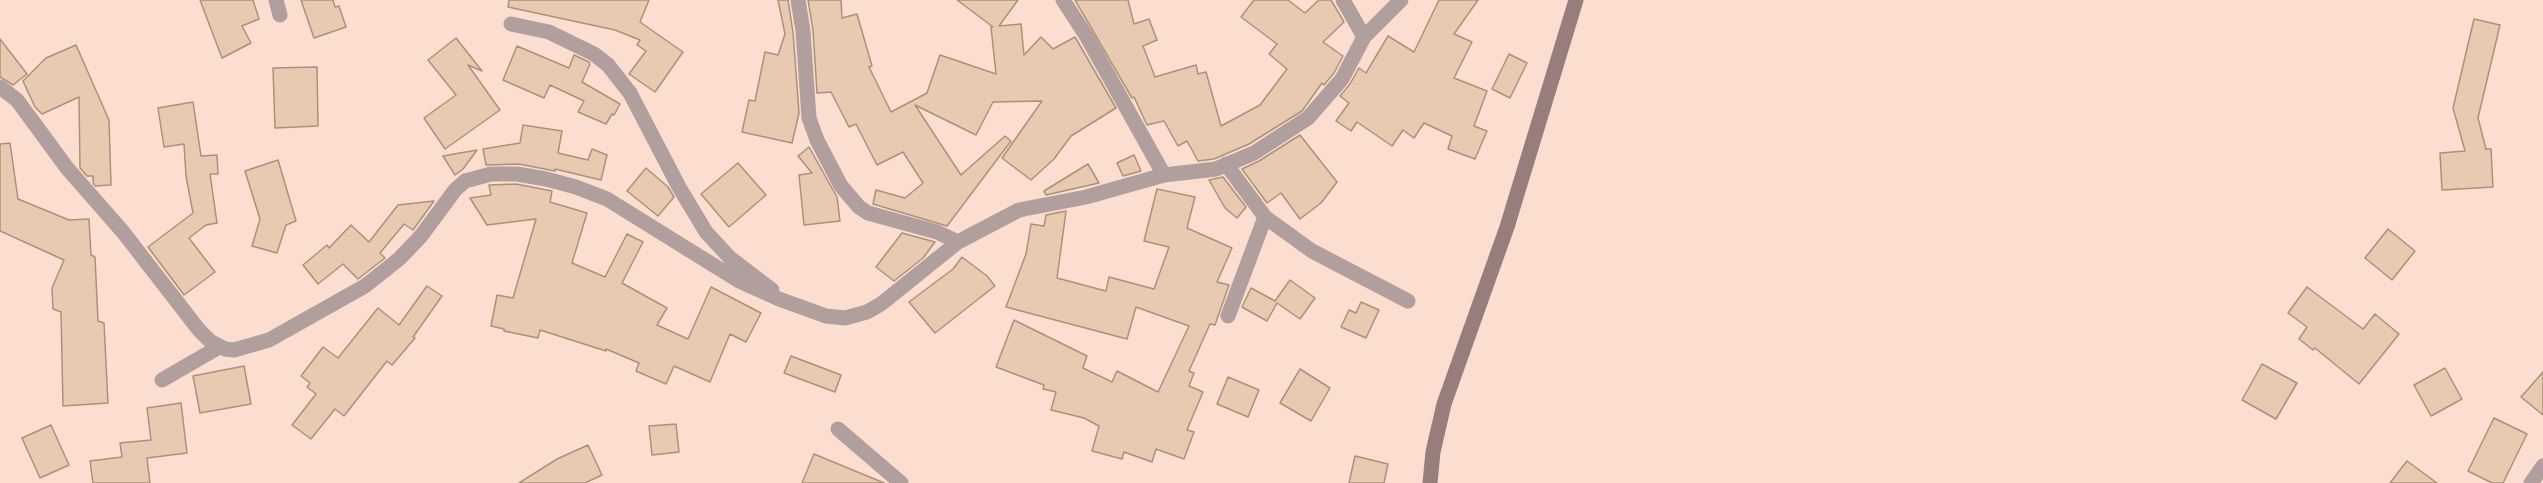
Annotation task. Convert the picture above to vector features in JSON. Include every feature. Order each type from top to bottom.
[{"type":"main road","points":[[1430,483],[1433,452],[1444,404],[1507,227],[1576,0]]},
{"type":"street","points":[[276,0],[280,15]]},
{"type":"street","points":[[798,0],[803,31],[809,118],[817,140],[842,186],[859,207],[868,213],[938,232],[958,242]]},
{"type":"street","points":[[1063,0],[1087,37],[1164,175]]},
{"type":"street","points":[[1343,0],[1364,37]]},
{"type":"street","points":[[0,87],[17,100],[48,143],[150,266],[199,330],[219,347],[234,350],[269,340],[365,286],[399,259],[421,236],[455,190],[465,182],[491,174],[517,174],[546,179],[607,199],[739,281],[785,302],[826,316],[846,318],[867,312],[881,304],[958,242],[1019,210],[1086,197],[1164,175],[1216,169],[1254,153],[1308,118],[1342,79],[1364,37],[1401,0]]},
{"type":"street","points":[[511,24],[549,32],[586,50],[608,65],[630,93],[679,187],[706,232],[730,258],[785,302]]},
{"type":"street","points":[[1227,164],[1265,217],[1312,251],[1408,301]]},
{"type":"street","points":[[1228,316],[1265,217]]},
{"type":"street","points":[[162,380],[219,347]]},
{"type":"street","points":[[838,429],[901,483]]},
{"type":"street","points":[[2531,483],[2543,466]]},
{"type":"building","points":[[200,0],[253,0],[259,19],[242,26],[251,43],[222,58]]},
{"type":"building","points":[[301,0],[333,0],[335,7],[339,6],[346,27],[314,38]]},
{"type":"building","points":[[509,0],[649,0],[640,22],[683,52],[655,92],[629,74],[646,51],[637,45],[640,40],[615,30],[508,7]]},
{"type":"building","points":[[778,0],[788,0],[793,32],[799,113],[792,143],[742,132],[749,100],[755,101],[765,52],[778,55],[785,34]]},
{"type":"building","points":[[808,0],[841,0],[842,18],[857,14],[872,66],[869,67],[891,112],[927,93],[940,55],[996,74],[991,27],[993,27],[957,0],[1018,0],[999,26],[1021,24],[1024,55],[1041,37],[1053,49],[1075,37],[1116,108],[1071,136],[1054,159],[1031,180],[1002,158],[1042,101],[993,102],[976,135],[915,105],[961,175],[1005,136],[1011,141],[947,226],[873,204],[876,190],[905,198],[923,183],[903,152],[877,165],[856,124],[849,127],[831,92],[817,93],[813,30]]},
{"type":"building","points":[[1075,0],[1128,0],[1134,24],[1149,19],[1157,40],[1143,46],[1155,77],[1196,65],[1198,74],[1206,72],[1221,126],[1260,105],[1287,69],[1269,54],[1277,44],[1241,17],[1254,0],[1288,0],[1305,13],[1319,0],[1331,0],[1344,22],[1323,42],[1343,56],[1334,73],[1324,85],[1322,83],[1302,111],[1249,144],[1214,159],[1198,161],[1187,141],[1178,146],[1164,121],[1147,125],[1134,97],[1132,98]]},
{"type":"building","points":[[1439,0],[1478,0],[1454,34],[1472,42],[1454,78],[1487,91],[1474,126],[1487,131],[1475,159],[1448,149],[1452,136],[1424,123],[1414,138],[1403,130],[1392,146],[1357,122],[1351,131],[1336,121],[1349,103],[1340,96],[1359,68],[1366,73],[1388,36],[1414,52]]},
{"type":"building","points":[[2474,19],[2500,25],[2478,118],[2486,149],[2491,149],[2493,187],[2442,190],[2440,153],[2465,151],[2453,108]]},
{"type":"building","points":[[456,38],[482,71],[468,65],[500,110],[445,149],[424,118],[456,95],[428,60]]},
{"type":"building","points":[[0,39],[27,74],[13,85],[0,77]]},
{"type":"building","points":[[76,45],[109,120],[111,185],[95,186],[93,176],[87,176],[80,168],[79,97],[42,114],[35,107],[23,81],[46,58]]},
{"type":"building","points":[[517,46],[569,68],[574,55],[589,62],[582,82],[620,104],[614,115],[612,114],[606,124],[578,112],[584,101],[550,85],[544,98],[503,80]]},
{"type":"building","points":[[1509,54],[1527,63],[1510,98],[1492,89]]},
{"type":"building","points":[[317,67],[318,126],[275,128],[273,68]]},
{"type":"building","points":[[193,102],[201,156],[217,155],[218,174],[210,174],[217,223],[206,225],[189,238],[215,272],[184,295],[148,247],[193,213],[186,176],[184,144],[164,147],[158,108]]},
{"type":"building","points":[[523,125],[562,131],[558,153],[588,160],[592,149],[607,155],[601,180],[555,169],[555,171],[519,164],[486,165],[483,149],[520,143]]},
{"type":"building","points":[[1300,135],[1337,182],[1321,203],[1300,219],[1281,193],[1267,203],[1242,169]]},
{"type":"building","points":[[10,143],[18,199],[69,220],[89,219],[91,255],[95,257],[98,321],[104,323],[108,403],[63,406],[61,312],[53,309],[52,288],[64,260],[0,231],[0,144]]},
{"type":"building","points":[[809,147],[837,197],[840,221],[804,225],[799,175],[812,173],[798,156]]},
{"type":"building","points":[[477,150],[463,169],[455,175],[443,156]]},
{"type":"building","points":[[1134,155],[1141,171],[1123,176],[1117,163]]},
{"type":"building","points":[[278,160],[296,221],[286,225],[277,253],[252,246],[260,219],[245,171]]},
{"type":"building","points":[[738,163],[766,195],[729,227],[701,194]]},
{"type":"building","points":[[1088,164],[1099,183],[1046,195],[1044,191]]},
{"type":"building","points":[[646,168],[668,187],[674,197],[658,216],[627,191]]},
{"type":"building","points":[[1223,177],[1246,207],[1237,218],[1225,208],[1209,180]]},
{"type":"building","points":[[516,184],[552,191],[550,202],[587,213],[572,263],[605,277],[627,234],[643,242],[622,283],[667,308],[657,325],[688,339],[711,287],[761,313],[746,342],[730,334],[710,382],[674,366],[666,384],[636,371],[639,363],[606,349],[606,351],[540,330],[538,338],[491,326],[497,295],[513,298],[536,219],[487,225],[470,198],[491,195],[489,185]]},
{"type":"building","points":[[1157,189],[1195,197],[1187,228],[1232,248],[1217,282],[1229,285],[1215,325],[1210,324],[1189,371],[1194,373],[1189,386],[1203,392],[1187,430],[1194,432],[1184,459],[1156,449],[1152,462],[1124,452],[1122,459],[1092,451],[1099,426],[1084,418],[1051,410],[1056,392],[1043,389],[1044,385],[996,367],[1014,320],[1087,356],[1083,368],[1112,382],[1117,371],[1158,392],[1189,326],[1136,307],[1127,339],[1006,307],[1026,254],[1031,224],[1044,226],[1046,215],[1066,211],[1057,278],[1106,291],[1109,277],[1154,289],[1169,247],[1144,241]]},
{"type":"building","points":[[434,201],[413,230],[404,224],[380,253],[385,258],[358,279],[343,264],[318,284],[303,265],[327,245],[329,248],[351,225],[369,242],[398,205]]},
{"type":"building","points":[[2388,229],[2415,251],[2392,280],[2365,258]]},
{"type":"building","points":[[902,233],[935,242],[923,258],[894,281],[876,267]]},
{"type":"building","points":[[962,257],[987,276],[995,286],[935,333],[909,302],[953,269]]},
{"type":"building","points":[[1290,280],[1315,298],[1300,319],[1277,303],[1267,321],[1242,307],[1251,288],[1275,301]]},
{"type":"building","points":[[427,286],[442,296],[413,337],[415,338],[392,365],[387,361],[344,416],[335,409],[311,439],[292,425],[316,394],[307,387],[310,383],[301,376],[323,347],[338,358],[378,308],[399,325]]},
{"type":"building","points":[[2307,287],[2363,329],[2375,314],[2399,334],[2359,384],[2315,348],[2313,350],[2299,339],[2307,327],[2288,313]]},
{"type":"building","points":[[1361,302],[1379,310],[1366,338],[1341,327],[1349,310],[1356,313]]},
{"type":"building","points":[[791,356],[841,375],[835,392],[784,373]]},
{"type":"building","points":[[2262,364],[2297,383],[2276,419],[2242,400]]},
{"type":"building","points":[[244,366],[251,404],[200,413],[193,376]]},
{"type":"building","points":[[2445,368],[2462,399],[2431,416],[2414,385]]},
{"type":"building","points":[[1300,369],[1330,388],[1311,421],[1280,403]]},
{"type":"building","points":[[2543,372],[2543,415],[2521,397]]},
{"type":"building","points":[[1228,377],[1259,390],[1248,417],[1217,404]]},
{"type":"building","points":[[181,403],[187,453],[147,458],[150,483],[93,483],[90,461],[122,457],[120,443],[151,440],[147,408]]},
{"type":"building","points":[[2494,418],[2527,434],[2503,483],[2492,483],[2468,471]]},
{"type":"building","points":[[676,424],[679,452],[652,455],[649,426]]},
{"type":"building","points":[[51,425],[69,465],[40,478],[22,438]]},
{"type":"building","points":[[588,445],[602,475],[585,483],[519,483],[557,459]]},
{"type":"building","points":[[814,454],[884,483],[802,483]]},
{"type":"building","points":[[1355,456],[1388,464],[1384,483],[1349,483]]},
{"type":"building","points":[[2407,461],[2437,483],[2390,483]]}]
